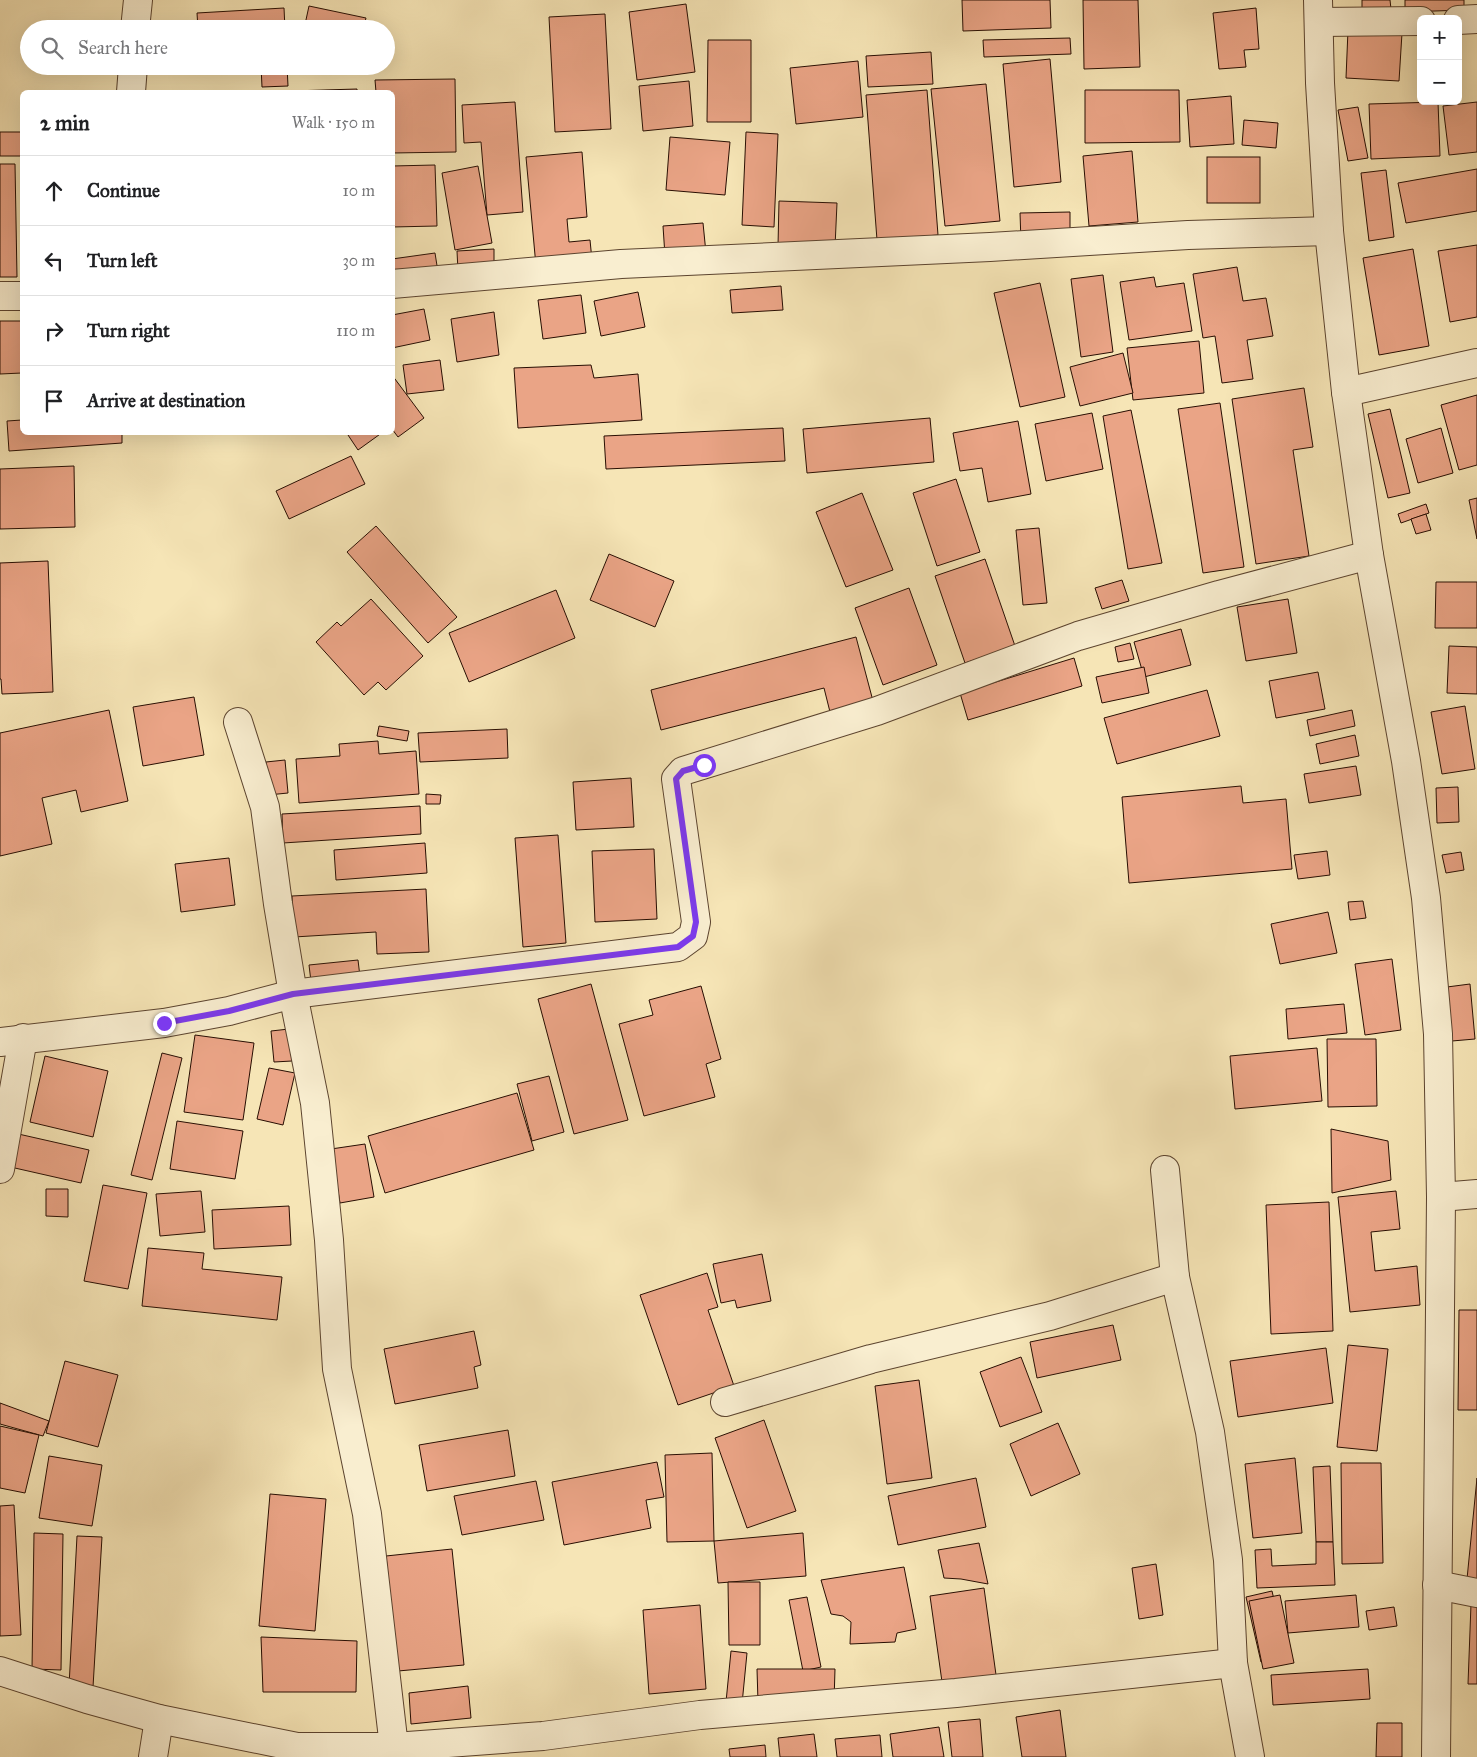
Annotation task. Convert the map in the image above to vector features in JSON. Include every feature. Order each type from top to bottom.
[{"type":"street","points":[[137,20],[138,0]]},
{"type":"street","points":[[1417,21],[1318,11],[1320,83],[1329,231],[1346,392],[1369,555],[1406,761],[1426,898],[1438,1034],[1441,1197],[1436,1757]]},
{"type":"street","points":[[1462,20],[1477,19]]},
{"type":"street","points":[[131,90],[132,75]]},
{"type":"street","points":[[395,284],[621,264],[1188,235],[1329,231]]},
{"type":"street","points":[[0,296],[20,296]]},
{"type":"street","points":[[1346,392],[1477,363]]},
{"type":"street","points":[[0,1169],[12,1040],[164,1023],[229,1011],[293,994],[678,947],[693,936],[696,922],[676,779],[683,771],[877,711],[1078,636],[1219,595],[1369,555]]},
{"type":"street","points":[[238,722],[265,807],[278,904],[293,994],[315,1103],[329,1240],[336,1369],[367,1514],[394,1752]]},
{"type":"street","points":[[1165,1170],[1174,1277],[1210,1432],[1228,1560],[1234,1663],[1250,1757]]},
{"type":"street","points":[[1441,1197],[1477,1194]]},
{"type":"street","points":[[725,1402],[871,1359],[1050,1316],[1174,1277]]},
{"type":"street","points":[[1437,1585],[1477,1593]]},
{"type":"street","points":[[0,1671],[87,1699],[159,1719],[297,1747],[394,1752],[543,1736],[700,1715],[956,1693],[1234,1663]]},
{"type":"street","points":[[152,1757],[159,1719]]},
{"type":"building","points":[[962,0],[1050,0],[1051,28],[963,31]]},
{"type":"building","points":[[1083,0],[1138,0],[1140,67],[1084,69]]},
{"type":"building","points":[[1362,0],[1390,0],[1391,9],[1362,11]]},
{"type":"building","points":[[1405,0],[1464,0],[1464,10],[1405,12]]},
{"type":"building","points":[[686,4],[695,72],[637,80],[629,12]]},
{"type":"building","points":[[309,6],[366,18],[365,20],[306,20]]},
{"type":"building","points":[[284,8],[285,20],[197,20],[197,13]]},
{"type":"building","points":[[1256,8],[1259,49],[1244,50],[1246,67],[1219,69],[1213,13]]},
{"type":"building","points":[[605,14],[611,129],[555,132],[549,17]]},
{"type":"building","points":[[1348,30],[1402,33],[1399,81],[1346,78]]},
{"type":"building","points":[[1070,38],[1071,54],[984,57],[983,40]]},
{"type":"building","points":[[708,40],[751,40],[751,122],[707,122]]},
{"type":"building","points":[[931,52],[933,84],[868,87],[866,56]]},
{"type":"building","points":[[1050,59],[1061,182],[1014,187],[1003,64]]},
{"type":"building","points":[[858,61],[863,117],[796,124],[790,68]]},
{"type":"building","points":[[261,75],[287,75],[288,86],[262,87]]},
{"type":"building","points":[[455,79],[456,152],[395,153],[395,90],[376,90],[375,80]]},
{"type":"building","points":[[689,81],[693,126],[643,131],[639,86]]},
{"type":"building","points":[[986,84],[1000,221],[945,226],[931,89]]},
{"type":"building","points":[[357,89],[357,90],[324,90]]},
{"type":"building","points":[[927,90],[938,235],[877,240],[866,95]]},
{"type":"building","points":[[1085,90],[1179,90],[1180,142],[1085,143]]},
{"type":"building","points":[[1231,96],[1234,144],[1190,147],[1187,100]]},
{"type":"building","points":[[515,102],[523,212],[487,215],[481,142],[464,143],[462,105]]},
{"type":"building","points":[[1477,102],[1477,152],[1449,155],[1443,106]]},
{"type":"building","points":[[1417,103],[1417,105],[1438,105],[1440,156],[1371,159],[1369,104]]},
{"type":"building","points":[[1358,107],[1368,158],[1348,161],[1338,110]]},
{"type":"building","points":[[1244,120],[1278,123],[1276,148],[1242,145]]},
{"type":"building","points":[[0,132],[20,132],[20,156],[0,156]]},
{"type":"building","points":[[746,132],[778,134],[774,227],[742,225]]},
{"type":"building","points":[[670,137],[730,142],[725,195],[666,190]]},
{"type":"building","points":[[1132,151],[1138,222],[1089,226],[1083,156]]},
{"type":"building","points":[[582,152],[587,217],[567,219],[569,242],[590,240],[592,260],[536,266],[526,157]]},
{"type":"building","points":[[1207,157],[1260,157],[1260,203],[1207,203]]},
{"type":"building","points":[[0,164],[15,164],[17,277],[0,277]]},
{"type":"building","points":[[435,165],[437,226],[395,227],[395,166]]},
{"type":"building","points":[[478,166],[492,243],[455,250],[442,173]]},
{"type":"building","points":[[1477,169],[1477,211],[1406,223],[1398,183]]},
{"type":"building","points":[[1386,170],[1394,237],[1369,241],[1361,173]]},
{"type":"building","points":[[779,201],[837,203],[835,247],[778,246]]},
{"type":"building","points":[[1070,212],[1070,241],[1021,242],[1020,213]]},
{"type":"building","points":[[703,223],[706,253],[665,256],[663,226]]},
{"type":"building","points":[[1477,245],[1477,317],[1450,322],[1438,251]]},
{"type":"building","points":[[494,249],[494,270],[458,271],[457,251]]},
{"type":"building","points":[[1413,249],[1429,346],[1379,355],[1363,258]]},
{"type":"building","points":[[435,253],[438,272],[395,278],[395,259]]},
{"type":"building","points":[[1237,267],[1243,301],[1266,298],[1273,336],[1247,340],[1253,379],[1222,383],[1215,336],[1203,338],[1193,274]]},
{"type":"building","points":[[1103,275],[1113,352],[1081,357],[1071,279]]},
{"type":"building","points":[[1154,277],[1156,287],[1184,283],[1192,331],[1129,340],[1120,282]]},
{"type":"building","points":[[1040,283],[1065,397],[1020,407],[994,293]]},
{"type":"building","points":[[781,286],[783,310],[732,313],[730,290]]},
{"type":"building","points":[[638,292],[645,327],[601,336],[594,301]]},
{"type":"building","points":[[581,295],[586,333],[543,339],[538,300]]},
{"type":"building","points":[[424,309],[430,340],[395,347],[395,314]]},
{"type":"building","points":[[494,312],[499,355],[457,362],[451,319]]},
{"type":"building","points":[[0,321],[20,321],[20,373],[0,374]]},
{"type":"building","points":[[1199,341],[1204,393],[1133,400],[1127,348]]},
{"type":"building","points":[[1123,353],[1133,393],[1080,406],[1070,367]]},
{"type":"building","points":[[440,360],[444,390],[407,394],[403,365]]},
{"type":"building","points":[[591,365],[594,378],[638,374],[642,420],[518,428],[514,368]]},
{"type":"building","points":[[395,379],[424,418],[398,437],[395,433]]},
{"type":"building","points":[[1304,388],[1313,447],[1293,450],[1309,556],[1256,564],[1232,399]]},
{"type":"building","points":[[1477,395],[1477,465],[1459,470],[1441,405]]},
{"type":"building","points":[[1220,403],[1244,567],[1203,573],[1178,409]]},
{"type":"building","points":[[1390,409],[1410,493],[1388,498],[1368,414]]},
{"type":"building","points":[[1131,410],[1162,563],[1128,569],[1103,416]]},
{"type":"building","points":[[1092,413],[1103,469],[1046,481],[1035,424]]},
{"type":"building","points":[[930,418],[934,462],[807,473],[803,429]]},
{"type":"building","points":[[20,420],[20,435],[122,435],[122,443],[9,451],[7,421]]},
{"type":"building","points":[[1018,421],[1031,494],[988,502],[982,468],[960,471],[953,433]]},
{"type":"building","points":[[783,428],[785,461],[606,469],[604,436]]},
{"type":"building","points":[[1441,428],[1453,473],[1418,483],[1406,439]]},
{"type":"building","points":[[348,435],[379,435],[358,450]]},
{"type":"building","points":[[351,456],[365,484],[289,519],[276,491]]},
{"type":"building","points":[[74,466],[75,527],[0,529],[0,469]]},
{"type":"building","points":[[956,479],[980,552],[937,566],[913,493]]},
{"type":"building","points":[[862,493],[893,570],[846,587],[816,512]]},
{"type":"building","points":[[1477,498],[1477,539],[1469,500]]},
{"type":"building","points":[[1426,504],[1429,513],[1401,523],[1398,514]]},
{"type":"building","points":[[1426,514],[1431,530],[1416,534],[1411,519]]},
{"type":"building","points":[[376,526],[457,617],[428,643],[347,552]]},
{"type":"building","points":[[1039,528],[1047,603],[1023,605],[1016,530]]},
{"type":"building","points":[[609,554],[674,581],[655,627],[590,600]]},
{"type":"building","points":[[985,559],[1015,646],[965,663],[935,576]]},
{"type":"building","points":[[48,561],[53,692],[2,694],[0,679],[0,563]]},
{"type":"building","points":[[1122,580],[1129,601],[1102,609],[1095,588]]},
{"type":"building","points":[[1436,582],[1477,582],[1477,628],[1435,628]]},
{"type":"building","points":[[909,588],[937,665],[883,685],[855,608]]},
{"type":"building","points":[[556,590],[575,638],[469,682],[449,633]]},
{"type":"building","points":[[371,599],[423,656],[386,690],[378,682],[364,695],[316,642],[337,622],[341,626]]},
{"type":"building","points":[[1288,599],[1297,653],[1246,661],[1237,607]]},
{"type":"building","points":[[1181,629],[1191,665],[1144,677],[1134,642]]},
{"type":"building","points":[[856,637],[873,701],[830,712],[824,688],[661,730],[651,690]]},
{"type":"building","points":[[1130,643],[1134,659],[1118,662],[1115,647]]},
{"type":"building","points":[[1449,646],[1477,647],[1477,694],[1447,693]]},
{"type":"building","points":[[1074,658],[1082,686],[968,720],[960,693]]},
{"type":"building","points":[[1144,667],[1149,693],[1102,703],[1096,677]]},
{"type":"building","points":[[1318,672],[1325,709],[1276,718],[1269,681]]},
{"type":"building","points":[[1207,690],[1220,736],[1117,764],[1104,718]]},
{"type":"building","points":[[194,697],[204,755],[143,766],[133,707]]},
{"type":"building","points":[[1465,706],[1475,769],[1442,774],[1431,712]]},
{"type":"building","points":[[109,710],[128,801],[81,812],[76,790],[42,798],[52,844],[0,856],[0,733]]},
{"type":"building","points":[[1352,710],[1355,726],[1310,736],[1307,720]]},
{"type":"building","points":[[379,726],[409,731],[407,741],[377,736]]},
{"type":"building","points":[[507,729],[508,758],[420,762],[418,733]]},
{"type":"building","points":[[1355,735],[1359,756],[1320,764],[1316,744]]},
{"type":"building","points":[[378,741],[379,754],[416,751],[419,794],[299,803],[296,759],[340,756],[339,744]]},
{"type":"building","points":[[285,760],[288,793],[268,795],[266,762]]},
{"type":"building","points":[[1356,766],[1361,795],[1309,803],[1304,774]]},
{"type":"building","points":[[631,778],[634,827],[576,830],[573,782]]},
{"type":"building","points":[[1241,786],[1243,803],[1286,799],[1292,869],[1129,883],[1122,797]]},
{"type":"building","points":[[1458,787],[1459,822],[1437,823],[1436,788]]},
{"type":"building","points":[[426,794],[441,795],[440,804],[426,804]]},
{"type":"building","points":[[420,806],[421,834],[283,843],[282,814]]},
{"type":"building","points":[[558,835],[566,943],[523,947],[515,838]]},
{"type":"building","points":[[425,843],[427,873],[336,880],[334,850]]},
{"type":"building","points":[[654,849],[657,919],[595,922],[592,851]]},
{"type":"building","points":[[1327,851],[1330,875],[1298,879],[1294,855]]},
{"type":"building","points":[[1461,852],[1464,870],[1446,873],[1442,855]]},
{"type":"building","points":[[229,858],[235,905],[181,912],[175,864]]},
{"type":"building","points":[[426,889],[429,952],[377,954],[376,932],[294,937],[292,896]]},
{"type":"building","points":[[1363,901],[1366,918],[1350,920],[1348,902]]},
{"type":"building","points":[[1328,912],[1337,953],[1280,964],[1271,924]]},
{"type":"building","points":[[1392,959],[1401,1030],[1365,1035],[1355,964]]},
{"type":"building","points":[[358,960],[361,985],[312,990],[309,965]]},
{"type":"building","points":[[591,984],[628,1120],[574,1134],[538,999]]},
{"type":"building","points":[[1470,984],[1475,1039],[1452,1041],[1447,987]]},
{"type":"building","points":[[701,986],[721,1059],[706,1064],[715,1097],[644,1116],[619,1024],[653,1015],[649,1000]]},
{"type":"building","points":[[1344,1004],[1347,1033],[1288,1039],[1286,1009]]},
{"type":"building","points":[[289,1029],[292,1061],[274,1062],[271,1031]]},
{"type":"building","points":[[195,1035],[254,1043],[243,1120],[184,1112]]},
{"type":"building","points":[[1327,1039],[1376,1039],[1377,1106],[1328,1107]]},
{"type":"building","points":[[1317,1048],[1322,1101],[1235,1109],[1230,1056]]},
{"type":"building","points":[[162,1053],[182,1058],[152,1180],[131,1175]]},
{"type":"building","points":[[45,1056],[108,1071],[93,1137],[30,1122]]},
{"type":"building","points":[[269,1068],[295,1073],[283,1125],[257,1119]]},
{"type":"building","points":[[549,1076],[564,1132],[532,1141],[517,1084]]},
{"type":"building","points":[[517,1093],[534,1150],[385,1193],[368,1136]]},
{"type":"building","points":[[177,1121],[243,1131],[235,1179],[170,1169]]},
{"type":"building","points":[[1331,1129],[1388,1141],[1391,1180],[1332,1193]]},
{"type":"building","points":[[14,1133],[89,1150],[81,1183],[6,1166]]},
{"type":"building","points":[[365,1144],[374,1197],[340,1203],[331,1149]]},
{"type":"building","points":[[103,1185],[147,1193],[128,1289],[84,1281]]},
{"type":"building","points":[[46,1189],[68,1189],[68,1217],[46,1216]]},
{"type":"building","points":[[201,1191],[205,1232],[160,1236],[156,1194]]},
{"type":"building","points":[[1396,1191],[1400,1229],[1371,1232],[1375,1271],[1417,1266],[1420,1305],[1350,1312],[1338,1197]]},
{"type":"building","points":[[1329,1202],[1333,1331],[1271,1334],[1266,1205]]},
{"type":"building","points":[[289,1206],[291,1245],[214,1249],[212,1210]]},
{"type":"building","points":[[148,1248],[204,1253],[202,1269],[282,1277],[277,1320],[142,1306]]},
{"type":"building","points":[[762,1254],[771,1301],[737,1308],[735,1300],[721,1303],[713,1264]]},
{"type":"building","points":[[707,1273],[718,1307],[708,1310],[734,1386],[678,1405],[640,1295]]},
{"type":"building","points":[[1459,1310],[1477,1310],[1477,1410],[1458,1410]]},
{"type":"building","points":[[1113,1325],[1121,1360],[1037,1378],[1030,1342]]},
{"type":"building","points":[[474,1331],[481,1365],[474,1367],[478,1388],[395,1404],[384,1349]]},
{"type":"building","points":[[1348,1345],[1388,1349],[1377,1451],[1337,1447]]},
{"type":"building","points":[[1326,1348],[1333,1403],[1238,1417],[1230,1361]]},
{"type":"building","points":[[1021,1357],[1042,1412],[1000,1427],[980,1372]]},
{"type":"building","points":[[65,1361],[118,1375],[98,1447],[46,1433]]},
{"type":"building","points":[[919,1380],[932,1478],[887,1484],[875,1386]]},
{"type":"building","points":[[0,1403],[49,1421],[43,1436],[0,1424]]},
{"type":"building","points":[[764,1420],[796,1511],[747,1528],[715,1438]]},
{"type":"building","points":[[1058,1423],[1080,1474],[1031,1496],[1010,1444]]},
{"type":"building","points":[[0,1426],[39,1435],[25,1493],[0,1488]]},
{"type":"building","points":[[508,1430],[515,1476],[427,1491],[419,1445]]},
{"type":"building","points":[[712,1453],[714,1541],[667,1542],[665,1455]]},
{"type":"building","points":[[49,1456],[102,1465],[92,1526],[39,1518]]},
{"type":"building","points":[[1295,1458],[1302,1533],[1253,1538],[1245,1464]]},
{"type":"building","points":[[657,1462],[664,1497],[646,1500],[651,1528],[564,1545],[552,1482]]},
{"type":"building","points":[[1341,1463],[1381,1463],[1383,1563],[1342,1564]]},
{"type":"building","points":[[1330,1466],[1333,1542],[1316,1542],[1313,1467]]},
{"type":"building","points":[[976,1478],[986,1527],[898,1545],[888,1496]]},
{"type":"building","points":[[1477,1478],[1477,1580],[1467,1579]]},
{"type":"building","points":[[536,1481],[544,1520],[462,1535],[454,1496]]},
{"type":"building","points":[[270,1494],[326,1499],[315,1631],[259,1626]]},
{"type":"building","points":[[14,1505],[21,1635],[0,1636],[0,1506]]},
{"type":"building","points":[[34,1533],[63,1534],[61,1670],[32,1669]]},
{"type":"building","points":[[803,1533],[806,1576],[718,1583],[714,1541]]},
{"type":"building","points":[[77,1536],[102,1537],[93,1687],[69,1686]]},
{"type":"building","points":[[1316,1542],[1333,1542],[1335,1585],[1257,1588],[1255,1550],[1271,1549],[1272,1566],[1316,1564]]},
{"type":"building","points":[[979,1543],[988,1584],[944,1578],[938,1550]]},
{"type":"building","points":[[452,1549],[464,1665],[398,1671],[386,1556]]},
{"type":"building","points":[[1156,1564],[1163,1615],[1139,1619],[1132,1568]]},
{"type":"building","points":[[904,1567],[916,1629],[897,1633],[895,1642],[850,1644],[851,1622],[843,1616],[831,1614],[821,1580]]},
{"type":"building","points":[[728,1582],[760,1582],[760,1645],[729,1645]]},
{"type":"building","points":[[984,1588],[997,1682],[943,1689],[930,1596]]},
{"type":"building","points":[[1272,1591],[1287,1656],[1261,1662],[1246,1597]]},
{"type":"building","points":[[1280,1595],[1294,1663],[1263,1669],[1249,1601]]},
{"type":"building","points":[[1356,1595],[1359,1627],[1288,1633],[1285,1601]]},
{"type":"building","points":[[807,1597],[821,1667],[803,1671],[789,1600]]},
{"type":"building","points":[[1471,1604],[1477,1604],[1477,1684],[1468,1684]]},
{"type":"building","points":[[700,1605],[706,1689],[649,1694],[643,1610]]},
{"type":"building","points":[[1394,1607],[1397,1626],[1369,1630],[1366,1611]]},
{"type":"building","points":[[261,1637],[357,1641],[356,1692],[263,1692]]},
{"type":"building","points":[[731,1651],[747,1653],[742,1704],[726,1702]]},
{"type":"building","points":[[757,1669],[835,1669],[834,1702],[758,1702]]},
{"type":"building","points":[[1368,1669],[1370,1699],[1273,1705],[1271,1675]]},
{"type":"building","points":[[468,1686],[471,1718],[411,1724],[409,1693]]},
{"type":"building","points":[[1060,1710],[1066,1757],[1022,1757],[1016,1717]]},
{"type":"building","points":[[980,1719],[983,1757],[952,1757],[948,1722]]},
{"type":"building","points":[[1377,1723],[1402,1723],[1402,1757],[1376,1757]]},
{"type":"building","points":[[939,1727],[944,1757],[893,1757],[890,1734]]},
{"type":"building","points":[[814,1734],[817,1757],[780,1757],[778,1738]]},
{"type":"building","points":[[880,1735],[882,1757],[837,1757],[835,1739]]},
{"type":"building","points":[[765,1745],[766,1757],[730,1757],[729,1749]]},
{"type":"route","points":[[164,1023],[229,1011],[293,994],[678,947],[693,936],[696,922],[676,779],[683,771],[704,765]]}]
